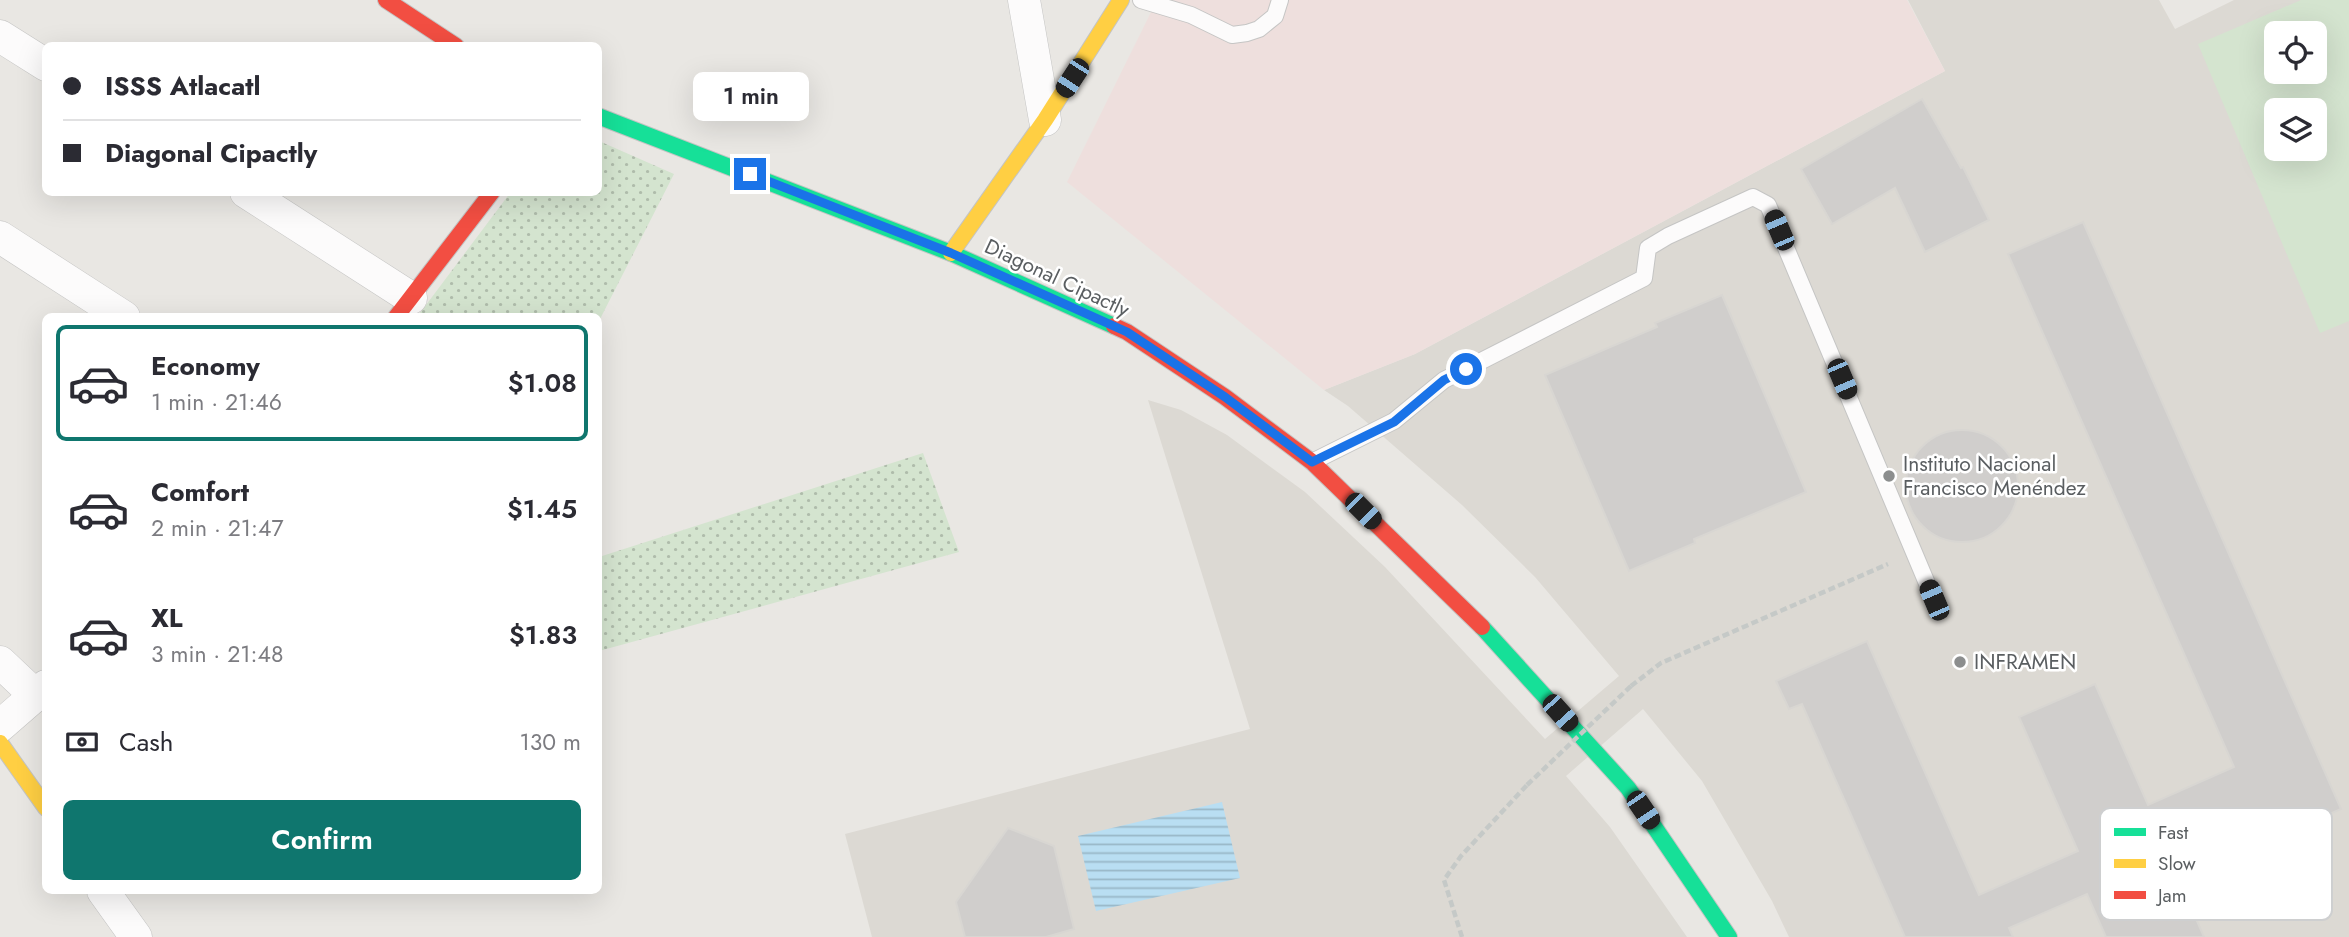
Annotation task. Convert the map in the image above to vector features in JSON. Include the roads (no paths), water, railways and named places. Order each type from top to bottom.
[{"type":"street","points":[[386,0],[450,42]]},
{"type":"street","points":[[1024,0],[1045,120]]},
{"type":"street","points":[[951,253],[1045,120],[1121,0]]},
{"type":"street","points":[[0,36],[42,62]]},
{"type":"street","name":"Diagonal Cipactly","points":[[602,118],[951,253],[1127,332],[1225,397],[1312,462],[1493,638],[1628,788],[1730,937]]},
{"type":"street","points":[[251,196],[403,307],[489,196]]},
{"type":"street","points":[[0,237],[118,313]]},
{"type":"street","points":[[0,662],[40,690],[0,726]]},
{"type":"street","points":[[0,743],[42,802]]},
{"type":"street","points":[[105,894],[136,937]]},
{"type":"lane","points":[[1141,0],[1191,15],[1233,34],[1259,29],[1275,16],[1280,0]]},
{"type":"lane","points":[[1312,462],[1394,422],[1444,380],[1644,278],[1648,248],[1752,197],[1768,205],[1934,600]]},
{"type":"water","points":[[1222,802],[1240,878],[1096,911],[1078,836]]},
{"type":"place","name":"Instituto Nacional Francisco Menéndez","points":[[1889,476]]},
{"type":"place","name":"INFRAMEN","points":[[1960,662]]}]
